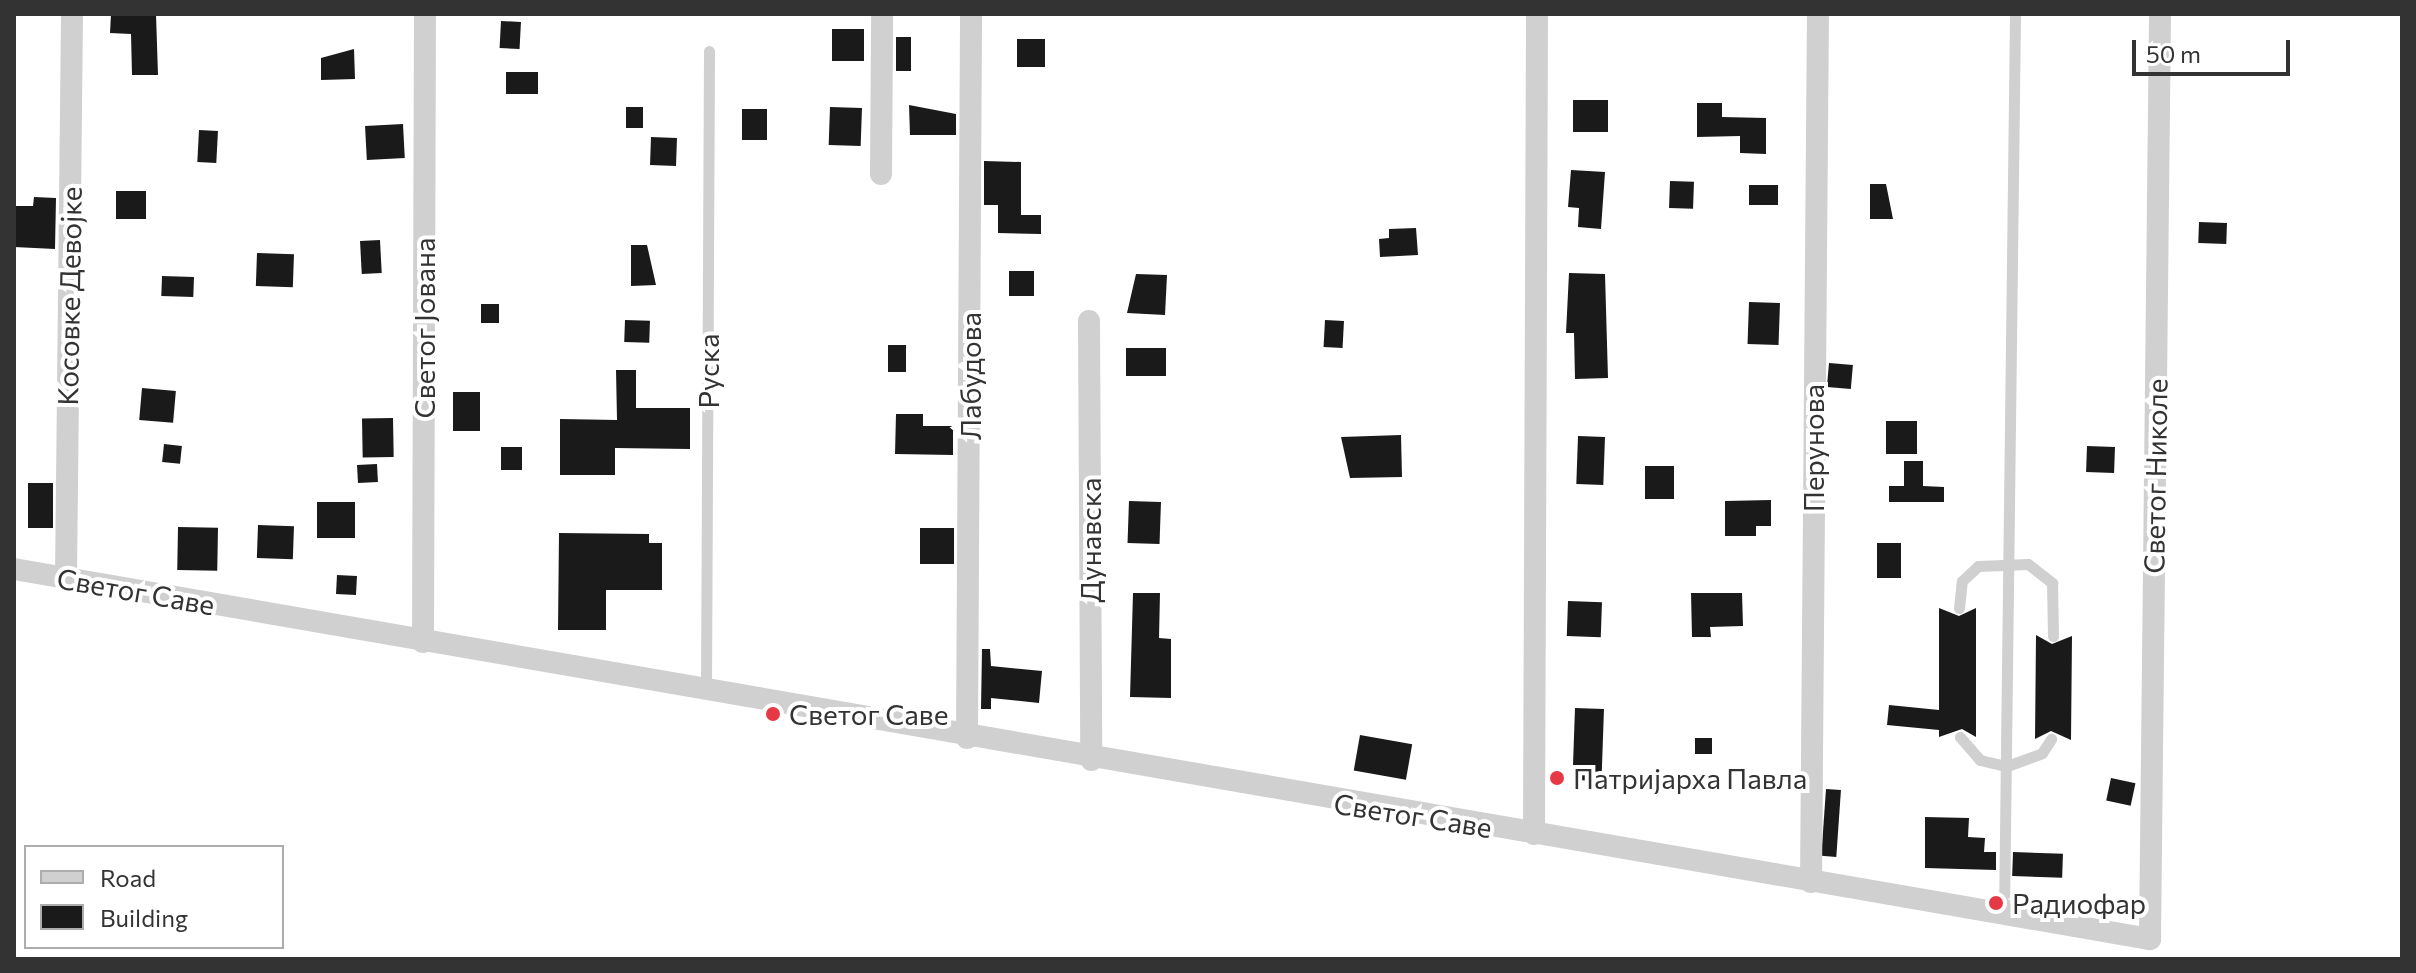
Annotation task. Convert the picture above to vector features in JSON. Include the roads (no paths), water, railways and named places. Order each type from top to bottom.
[{"type":"street","name":"Косовке Девојке","points":[[66,578],[72,14]]},
{"type":"street","name":"Светог Јована","points":[[423,642],[425,14]]},
{"type":"street","points":[[881,174],[882,14]]},
{"type":"street","name":"Лабудова","points":[[967,738],[971,14]]},
{"type":"street","points":[[1534,834],[1537,14]]},
{"type":"street","name":"Перунова","points":[[1811,882],[1818,14]]},
{"type":"street","name":"Светог Николе","points":[[2150,939],[2160,14]]},
{"type":"street","name":"Дунавска","points":[[1089,321],[1091,760]]},
{"type":"street","name":"Светог Саве","points":[[14,569],[1091,760],[2150,939]]},
{"type":"lane","points":[[2004,916],[2015,14]]},
{"type":"lane","name":"Руска","points":[[706,691],[709,51]]},
{"type":"lane","points":[[1959,608],[1969,573],[2008,562],[2037,568],[2052,583],[2053,636]]},
{"type":"lane","points":[[1960,737],[1980,760],[2007,766],[2042,753],[2051,739]]},
{"type":"place","name":"Светог Саве","points":[[773,714]]},
{"type":"place","name":"Патријарха Павла","points":[[1557,778]]},
{"type":"place","name":"Радиофар","points":[[1996,903]]}]
